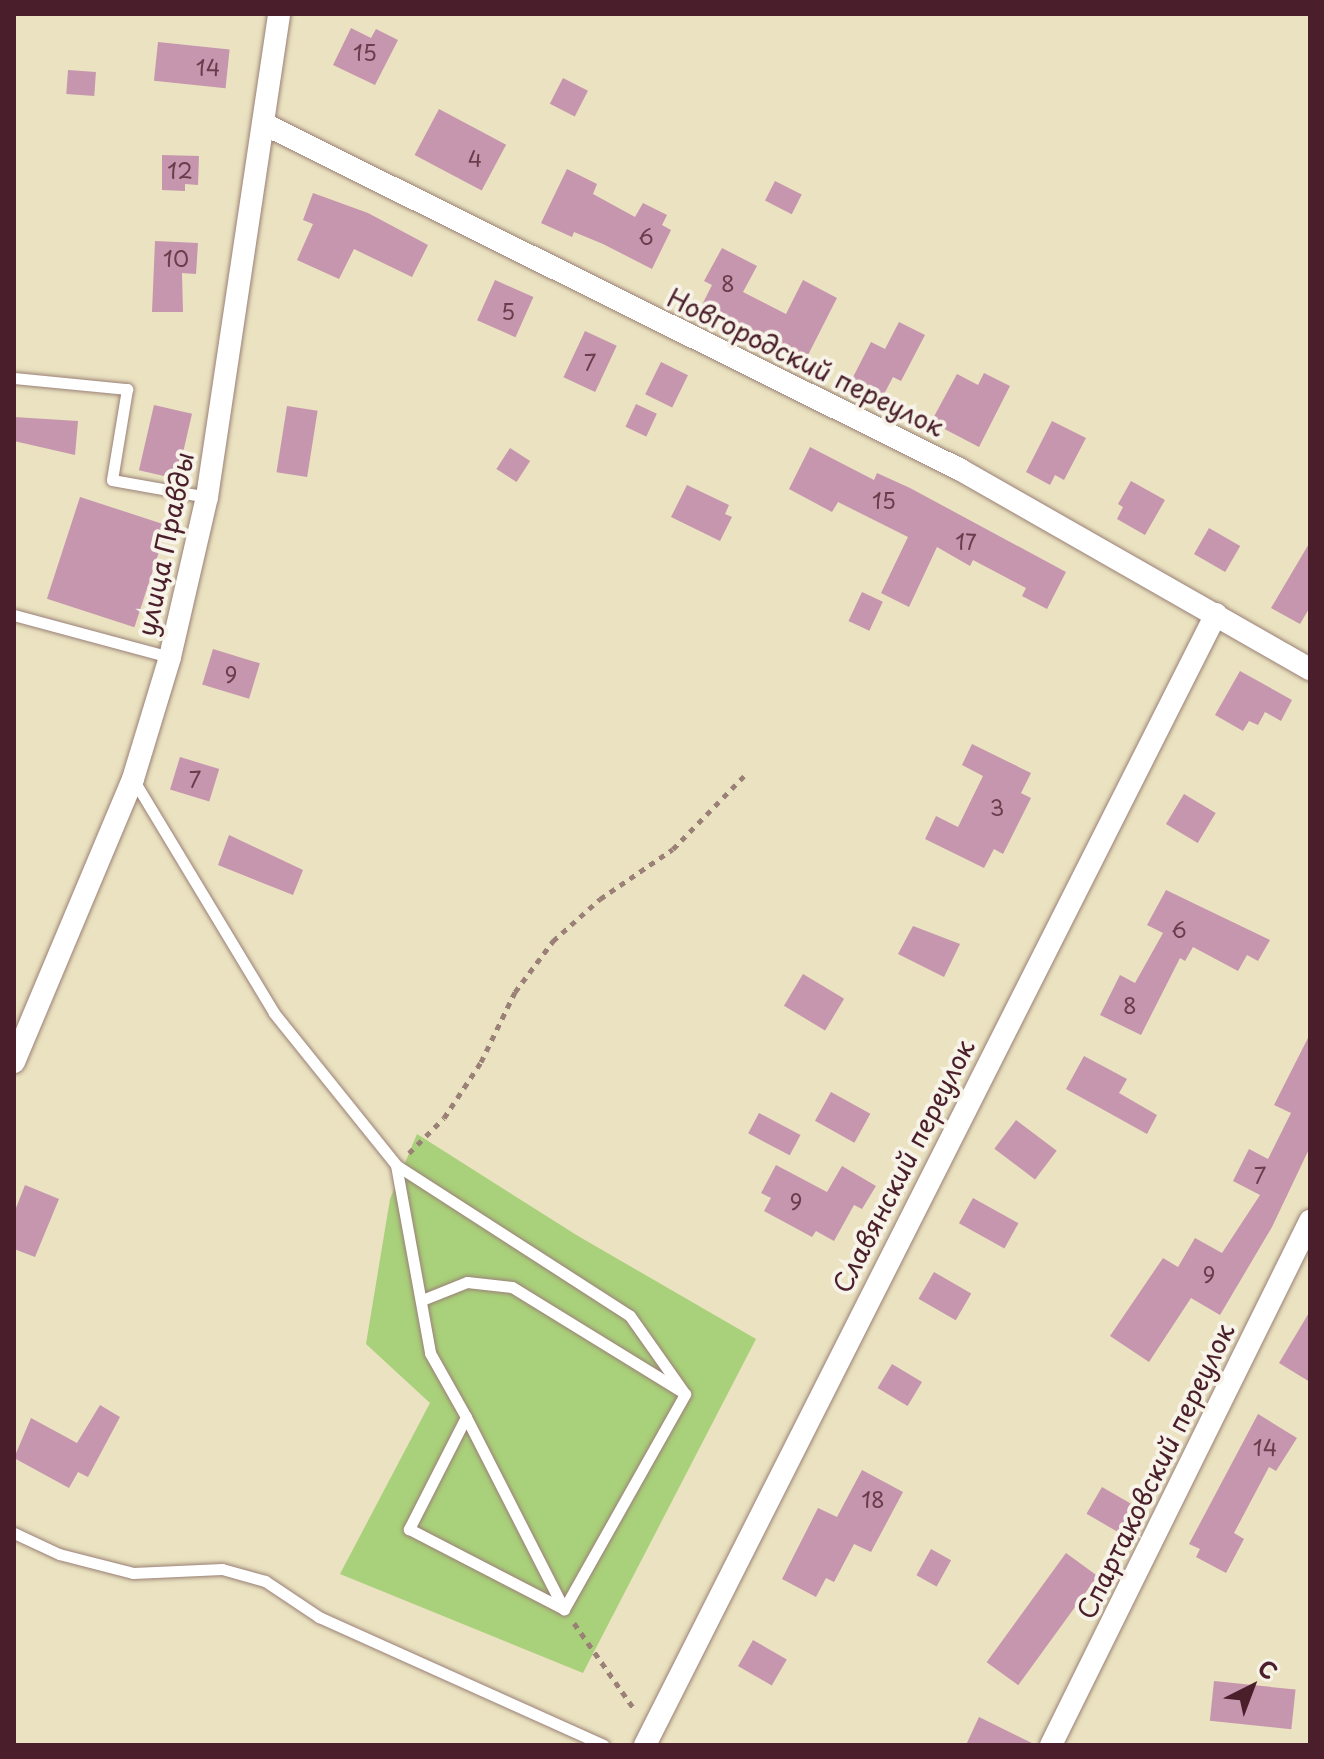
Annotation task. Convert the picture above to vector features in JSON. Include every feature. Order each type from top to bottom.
[{"type":"street","name":"улица Правды","points":[[14,1062],[133,779],[170,657],[207,497],[266,125],[279,14]]},
{"type":"street","name":"Новгородский переулок","points":[[266,125],[959,469],[1310,669]]},
{"type":"street","name":"Славянский переулок","points":[[648,1739],[1216,614]]},
{"type":"street","name":"Спартаковский переулок","points":[[1051,1745],[1310,1221]]},
{"type":"lane","points":[[14,378],[127,389],[112,480],[207,497]]},
{"type":"lane","points":[[14,615],[170,657]]},
{"type":"lane","points":[[133,779],[274,1013],[396,1165],[630,1316],[685,1394]]},
{"type":"lane","points":[[396,1165],[430,1353],[564,1609]]},
{"type":"lane","points":[[422,1300],[467,1282],[512,1287],[685,1394]]},
{"type":"lane","points":[[564,1609],[685,1394]]},
{"type":"lane","points":[[466,1417],[409,1529],[564,1609]]},
{"type":"lane","points":[[14,1533],[59,1554],[133,1573],[222,1569],[265,1581],[319,1617],[604,1745]]},
{"type":"path","points":[[396,1165],[444,1118],[481,1062],[515,992],[553,941],[600,899],[673,849],[744,776]]},
{"type":"path","points":[[564,1609],[648,1739]]},
{"type":"green space","points":[[417,1134],[578,1236],[756,1339],[583,1673],[340,1574],[430,1403],[366,1344],[390,1199]]},
{"type":"building","points":[[351,28],[371,38],[376,29],[398,40],[375,85],[333,65]]},
{"type":"building","points":[[158,42],[230,50],[226,88],[154,81]]},
{"type":"building","points":[[68,70],[96,72],[94,96],[66,94]]},
{"type":"building","points":[[563,78],[588,91],[575,117],[550,104]]},
{"type":"building","points":[[439,109],[506,145],[482,191],[415,155]]},
{"type":"building","points":[[162,155],[199,156],[198,185],[185,184],[185,191],[162,190]]},
{"type":"building","points":[[567,169],[597,184],[593,194],[635,217],[643,203],[667,215],[662,225],[671,230],[652,269],[603,244],[574,232],[572,237],[541,223]]},
{"type":"building","points":[[775,181],[802,195],[792,214],[765,201]]},
{"type":"building","points":[[313,193],[368,213],[428,245],[412,277],[354,249],[339,279],[297,260],[313,224],[303,220]]},
{"type":"building","points":[[155,241],[198,243],[196,274],[182,273],[183,312],[152,312]]},
{"type":"building","points":[[722,248],[757,266],[743,292],[786,314],[803,280],[837,298],[807,357],[702,305],[712,285],[704,281]]},
{"type":"building","points":[[495,280],[533,297],[515,337],[477,320]]},
{"type":"building","points":[[899,322],[925,335],[901,381],[893,377],[882,398],[851,381],[871,342],[885,349]]},
{"type":"building","points":[[585,331],[617,346],[595,392],[563,377]]},
{"type":"building","points":[[661,362],[688,375],[672,408],[645,394]]},
{"type":"building","points":[[984,373],[1010,386],[979,447],[931,422],[957,374],[978,385]]},
{"type":"building","points":[[636,404],[657,414],[646,436],[625,427]]},
{"type":"building","points":[[154,405],[192,414],[177,479],[139,470]]},
{"type":"building","points":[[287,406],[318,411],[307,477],[277,472]]},
{"type":"building","points":[[14,417],[78,421],[75,455],[14,441]]},
{"type":"building","points":[[1052,421],[1086,438],[1064,480],[1055,475],[1050,485],[1026,472]]},
{"type":"building","points":[[810,447],[874,480],[877,473],[910,488],[1066,572],[1047,609],[1022,596],[1026,588],[973,560],[970,566],[937,547],[909,607],[881,593],[908,537],[838,502],[832,512],[789,489]]},
{"type":"building","points":[[510,448],[530,461],[517,482],[496,469]]},
{"type":"building","points":[[1131,481],[1165,500],[1145,535],[1117,519],[1123,507],[1118,504]]},
{"type":"building","points":[[687,485],[729,505],[725,514],[732,517],[720,541],[671,517]]},
{"type":"building","points":[[80,497],[167,525],[134,627],[47,599]]},
{"type":"building","points":[[1209,528],[1240,546],[1225,572],[1194,554]]},
{"type":"building","points":[[1310,542],[1310,607],[1300,624],[1271,608]]},
{"type":"building","points":[[862,592],[883,602],[869,631],[848,621]]},
{"type":"building","points":[[213,649],[260,663],[249,699],[202,684]]},
{"type":"building","points":[[1240,671],[1292,700],[1281,721],[1265,712],[1258,725],[1249,721],[1243,731],[1215,715]]},
{"type":"building","points":[[972,744],[1031,773],[1021,793],[1031,798],[1003,854],[994,849],[984,868],[925,839],[936,816],[958,827],[983,776],[962,765]]},
{"type":"building","points":[[180,757],[219,769],[209,802],[170,790]]},
{"type":"building","points":[[1184,794],[1216,813],[1198,843],[1166,824]]},
{"type":"building","points":[[229,835],[303,870],[293,895],[218,865]]},
{"type":"building","points":[[1166,890],[1270,940],[1258,961],[1247,955],[1238,971],[1193,947],[1185,961],[1180,958],[1141,1035],[1100,1015],[1120,975],[1135,983],[1163,933],[1147,925]]},
{"type":"building","points":[[913,926],[960,944],[944,977],[898,954]]},
{"type":"building","points":[[803,974],[844,999],[825,1030],[784,1006]]},
{"type":"building","points":[[1310,1034],[1310,1147],[1272,1227],[1220,1315],[1191,1298],[1149,1362],[1110,1336],[1163,1258],[1178,1267],[1195,1238],[1222,1253],[1260,1195],[1233,1181],[1249,1149],[1268,1159],[1291,1113],[1274,1105]]},
{"type":"building","points":[[1084,1056],[1127,1079],[1119,1093],[1157,1115],[1147,1134],[1066,1089]]},
{"type":"building","points":[[831,1092],[870,1114],[854,1143],[815,1121]]},
{"type":"building","points":[[759,1113],[800,1135],[790,1155],[748,1133]]},
{"type":"building","points":[[1016,1120],[1057,1151],[1035,1179],[994,1149]]},
{"type":"building","points":[[776,1165],[827,1192],[842,1166],[876,1186],[862,1209],[854,1205],[834,1241],[816,1231],[812,1237],[764,1211],[771,1198],[761,1193]]},
{"type":"building","points":[[25,1185],[59,1199],[35,1257],[14,1249],[14,1213]]},
{"type":"building","points":[[973,1198],[1018,1223],[1004,1249],[959,1223]]},
{"type":"building","points":[[934,1272],[971,1294],[956,1320],[918,1299]]},
{"type":"building","points":[[1310,1311],[1310,1382],[1279,1363]]},
{"type":"building","points":[[892,1364],[922,1382],[908,1406],[878,1388]]},
{"type":"building","points":[[100,1405],[120,1417],[88,1477],[78,1472],[69,1488],[14,1458],[31,1418],[77,1443]]},
{"type":"building","points":[[1258,1414],[1297,1438],[1276,1471],[1269,1467],[1234,1533],[1244,1539],[1226,1573],[1196,1557],[1200,1549],[1189,1544]]},
{"type":"building","points":[[862,1470],[903,1492],[871,1552],[854,1544],[834,1582],[826,1578],[816,1597],[782,1579],[818,1508],[837,1517]]},
{"type":"building","points":[[1102,1487],[1138,1508],[1123,1535],[1086,1514]]},
{"type":"building","points":[[931,1549],[951,1560],[937,1586],[916,1575]]},
{"type":"building","points":[[1066,1553],[1098,1576],[1018,1685],[987,1662]]},
{"type":"building","points":[[753,1640],[787,1660],[772,1685],[738,1666]]},
{"type":"building","points":[[1214,1681],[1296,1690],[1291,1729],[1210,1721]]},
{"type":"building","points":[[979,1717],[1036,1745],[966,1745]]}]
